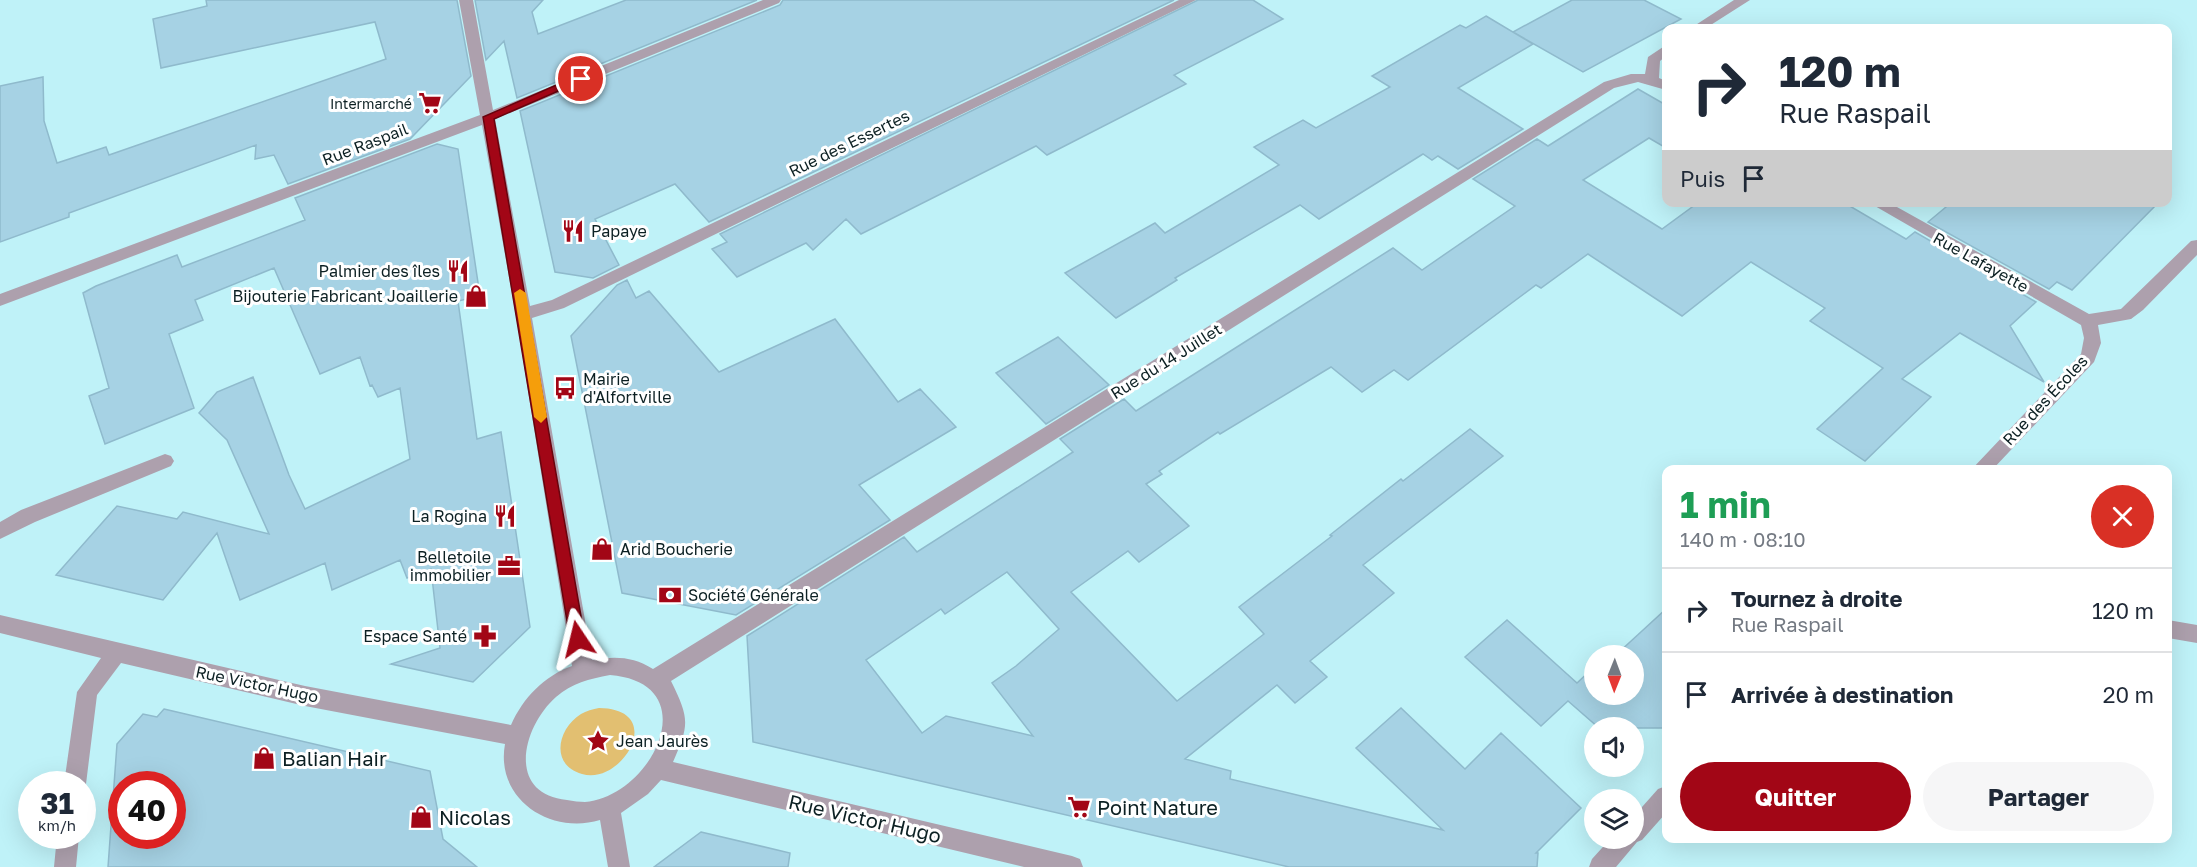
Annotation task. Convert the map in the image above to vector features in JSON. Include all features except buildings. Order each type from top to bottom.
[{"type":"street","points":[[466,0],[524,314],[583,671]]},
{"type":"street","name":"Rue Raspail","points":[[0,300],[488,117],[774,0]]},
{"type":"street","name":"Rue des Essertes","points":[[524,314],[569,299],[1189,0]]},
{"type":"street","points":[[1704,24],[1743,0]]},
{"type":"street","name":"Rue du 14 Juillet","points":[[656,679],[1609,85],[1622,79],[1659,82],[1653,60],[1662,52]]},
{"type":"street","name":"Rue Lafayette","points":[[1884,207],[2088,320]]},
{"type":"street","points":[[2088,320],[2125,315],[2138,306],[2197,245]]},
{"type":"street","name":"Rue des Écoles","points":[[1985,465],[2088,357],[2093,344],[2093,330],[2088,320]]},
{"type":"street","points":[[0,531],[28,516],[165,461]]},
{"type":"street","name":"Rue Victor Hugo","points":[[0,624],[304,696],[516,736]]},
{"type":"street","points":[[2172,630],[2197,634]]},
{"type":"street","points":[[77,771],[87,692],[117,653]]},
{"type":"street","points":[[610,666],[635,669],[656,679],[670,696],[675,718],[672,743],[659,769],[645,784],[628,797],[609,807],[585,813],[562,812],[542,806],[526,794],[516,777],[513,757],[516,736],[524,718],[535,703],[566,678],[583,671],[610,666]]},
{"type":"street","name":"Rue Victor Hugo","points":[[659,769],[1072,867]]},
{"type":"street","points":[[1644,821],[1662,801]]},
{"type":"street","points":[[609,807],[619,867]]},
{"type":"street","points":[[65,867],[67,849]]},
{"type":"street","points":[[1600,867],[1617,849]]},
{"type":"shaded area","points":[[599,708],[620,712],[631,720],[634,732],[631,746],[623,759],[611,769],[597,775],[582,774],[565,763],[561,755],[562,737],[567,728],[581,714]]},
{"type":"slow traffic","points":[[520,293],[541,417]]},
{"type":"place","name":"Intermarché","points":[[430,103]]},
{"type":"place","name":"Papaye","points":[[573,231]]},
{"type":"place","name":"Palmier des îles","points":[[458,271]]},
{"type":"place","name":"Bijouterie Fabricant Joaillerie","points":[[476,296]]},
{"type":"place","name":"Mairie d'Alfortville","points":[[565,388]]},
{"type":"place","name":"La Rogina","points":[[505,516]]},
{"type":"place","name":"Arid Boucherie","points":[[602,549]]},
{"type":"place","name":"Belletoile immobilier","points":[[509,566]]},
{"type":"place","name":"Société Générale","points":[[670,595]]},
{"type":"place","name":"Espace Santé","points":[[485,636]]},
{"type":"place","name":"Jean Jaurès","points":[[598,741]]},
{"type":"place","name":"Balian Hair","points":[[264,758]]},
{"type":"place","name":"Point Nature","points":[[1079,807]]},
{"type":"place","name":"Nicolas","points":[[421,817]]},
{"type":"route","points":[[578,639],[488,117],[581,79]]}]
